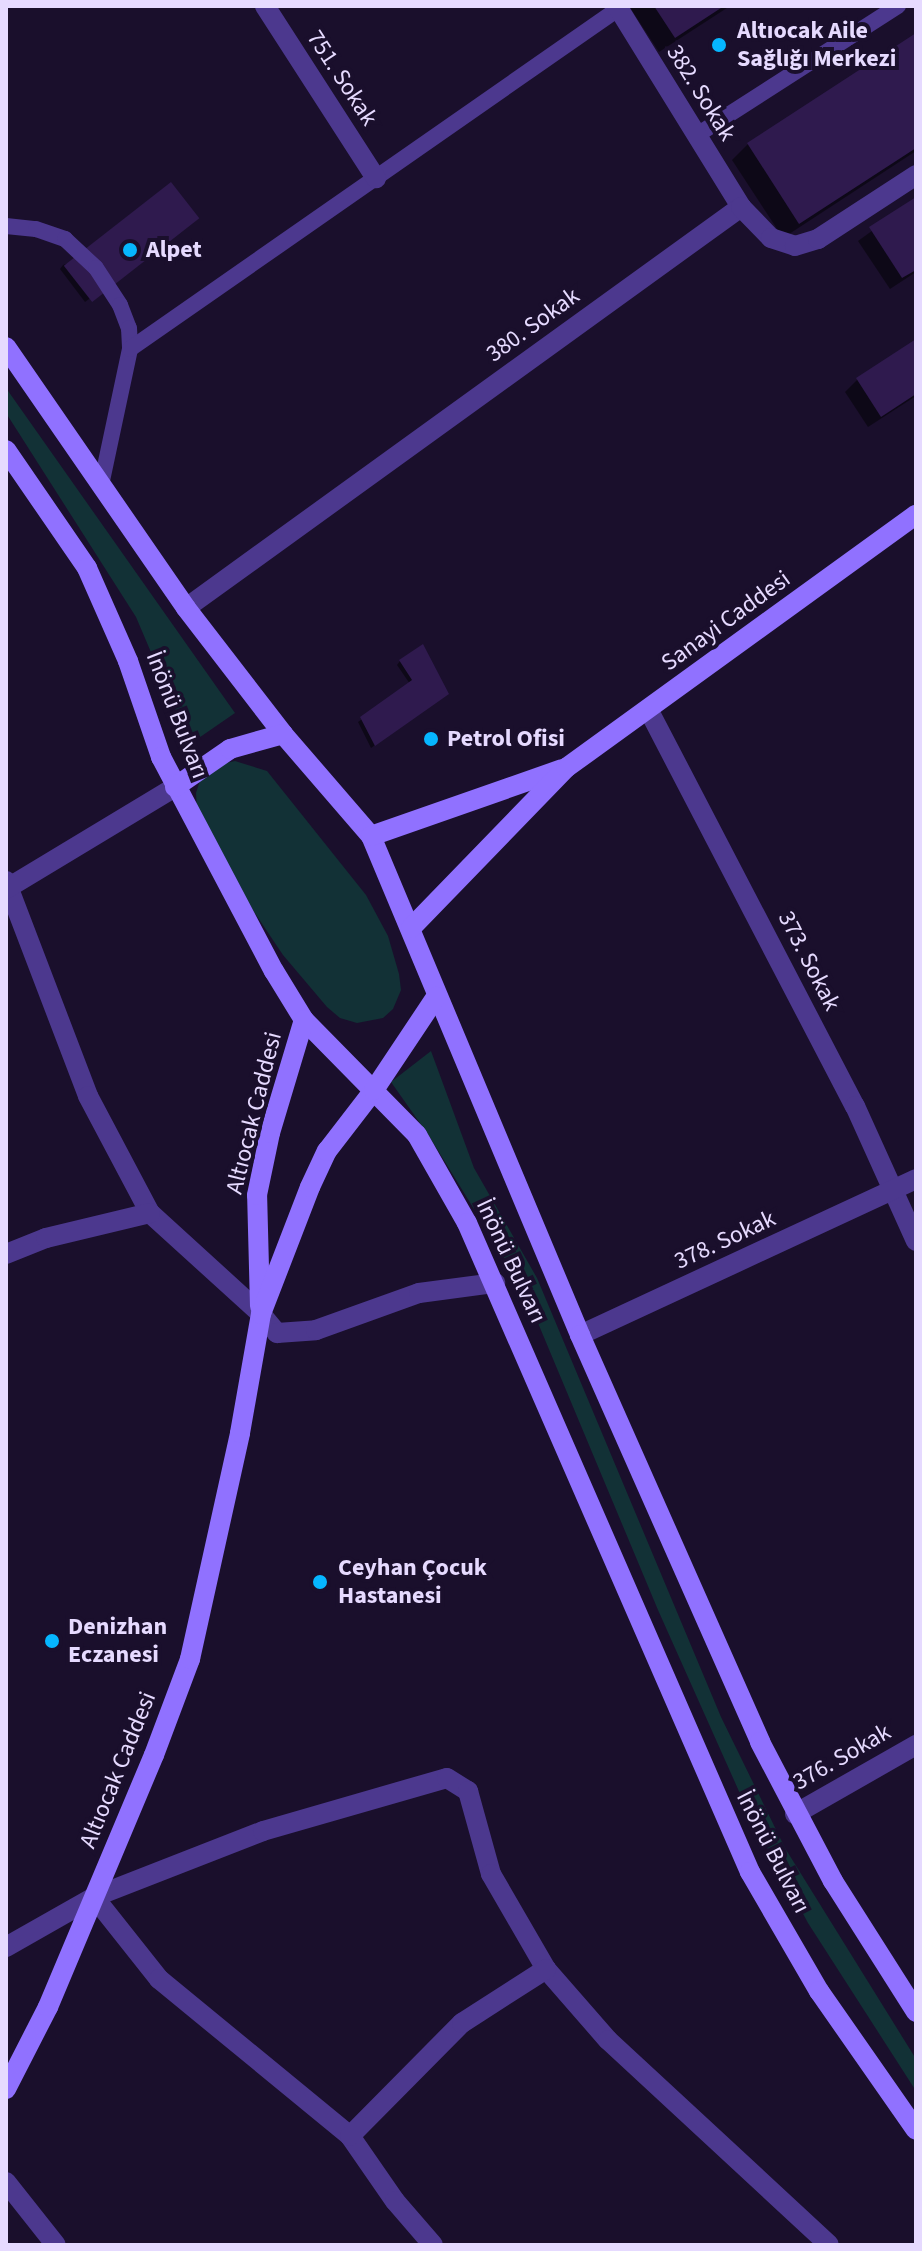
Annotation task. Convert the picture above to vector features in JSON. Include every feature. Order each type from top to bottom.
[{"type":"main road","name":"İnönü Bulvarı","points":[[6,347],[186,608],[283,734],[371,836],[387,881],[411,928],[436,997],[580,1335],[795,1814],[869,1942],[916,2012]]},
{"type":"main road","name":"İnönü Bulvarı","points":[[6,450],[65,533],[94,581],[175,787],[304,1020],[417,1135],[467,1223],[750,1872],[819,1991],[916,2130]]},
{"type":"main road","name":"Sanayi Caddesi","points":[[411,928],[566,768],[916,515]]},
{"type":"main road","points":[[175,787],[230,749],[283,734]]},
{"type":"main road","name":"Sanayi Caddesi","points":[[371,836],[566,768]]},
{"type":"main road","name":"Altıocak Caddesi","points":[[6,2089],[48,2007],[154,1755],[190,1659],[240,1433],[261,1314],[310,1187],[327,1151],[374,1090],[436,997]]},
{"type":"main road","name":"Altıocak Caddesi","points":[[261,1314],[257,1195],[270,1133],[304,1020]]},
{"type":"street","name":"751. Sokak","points":[[265,6],[376,178]]},
{"type":"street","name":"382. Sokak","points":[[618,7],[741,207]]},
{"type":"street","points":[[741,207],[771,238],[795,246],[818,239],[916,175]]},
{"type":"street","name":"380. Sokak","points":[[186,608],[741,207]]},
{"type":"street","name":"373. Sokak","points":[[648,709],[855,1106],[916,1241]]},
{"type":"street","points":[[175,787],[7,886],[88,1096],[150,1213],[261,1314],[277,1333],[316,1330],[419,1293],[495,1283]]},
{"type":"street","name":"378. Sokak","points":[[580,1335],[916,1179]]},
{"type":"street","points":[[6,1254],[46,1238],[150,1213]]},
{"type":"street","name":"376. Sokak","points":[[795,1814],[916,1745]]},
{"type":"street","points":[[6,1947],[94,1897],[263,1831],[447,1778],[468,1791],[491,1874],[546,1969],[608,2040],[829,2245]]},
{"type":"street","points":[[94,1897],[159,1979],[350,2136],[395,2201],[433,2245]]},
{"type":"street","points":[[350,2136],[462,2023],[546,1969]]},
{"type":"street","points":[[6,2182],[56,2245]]},
{"type":"lane","points":[[697,135],[898,6]]},
{"type":"lane","points":[[130,349],[618,7]]},
{"type":"lane","points":[[6,226],[36,229],[65,239],[96,268],[120,305],[129,328],[130,349],[101,486]]},
{"type":"green space","points":[[6,388],[235,713],[190,744],[136,617],[6,413]]},
{"type":"green space","points":[[235,761],[267,771],[366,895],[388,936],[399,974],[401,990],[393,1009],[383,1018],[357,1023],[340,1018],[327,1007],[283,955],[240,891],[197,810],[196,793],[201,777],[217,765]]},
{"type":"green space","points":[[431,1051],[474,1168],[537,1278],[721,1717],[785,1848],[916,2059],[916,2091],[808,1923],[750,1816],[658,1610],[525,1292],[429,1136],[391,1082]]},
{"type":"building","points":[[654,6],[724,6],[675,38]]},
{"type":"building","points":[[916,33],[916,148],[799,224],[747,143]]},
{"type":"building","points":[[171,182],[199,218],[92,302],[64,266]]},
{"type":"building","points":[[916,197],[916,270],[902,278],[869,227]]},
{"type":"building","points":[[916,339],[916,394],[881,417],[856,378]]},
{"type":"building","points":[[423,644],[449,694],[375,746],[360,717],[412,680],[399,660]]},
{"type":"place","name":"Altıocak Aile Sağlığı Merkezi","points":[[719,45]]},
{"type":"place","name":"Alpet","points":[[130,250]]},
{"type":"place","name":"Petrol Ofisi","points":[[431,739]]},
{"type":"place","name":"Ceyhan Çocuk Hastanesi","points":[[320,1582]]},
{"type":"place","name":"Denizhan Eczanesi","points":[[52,1641]]}]
